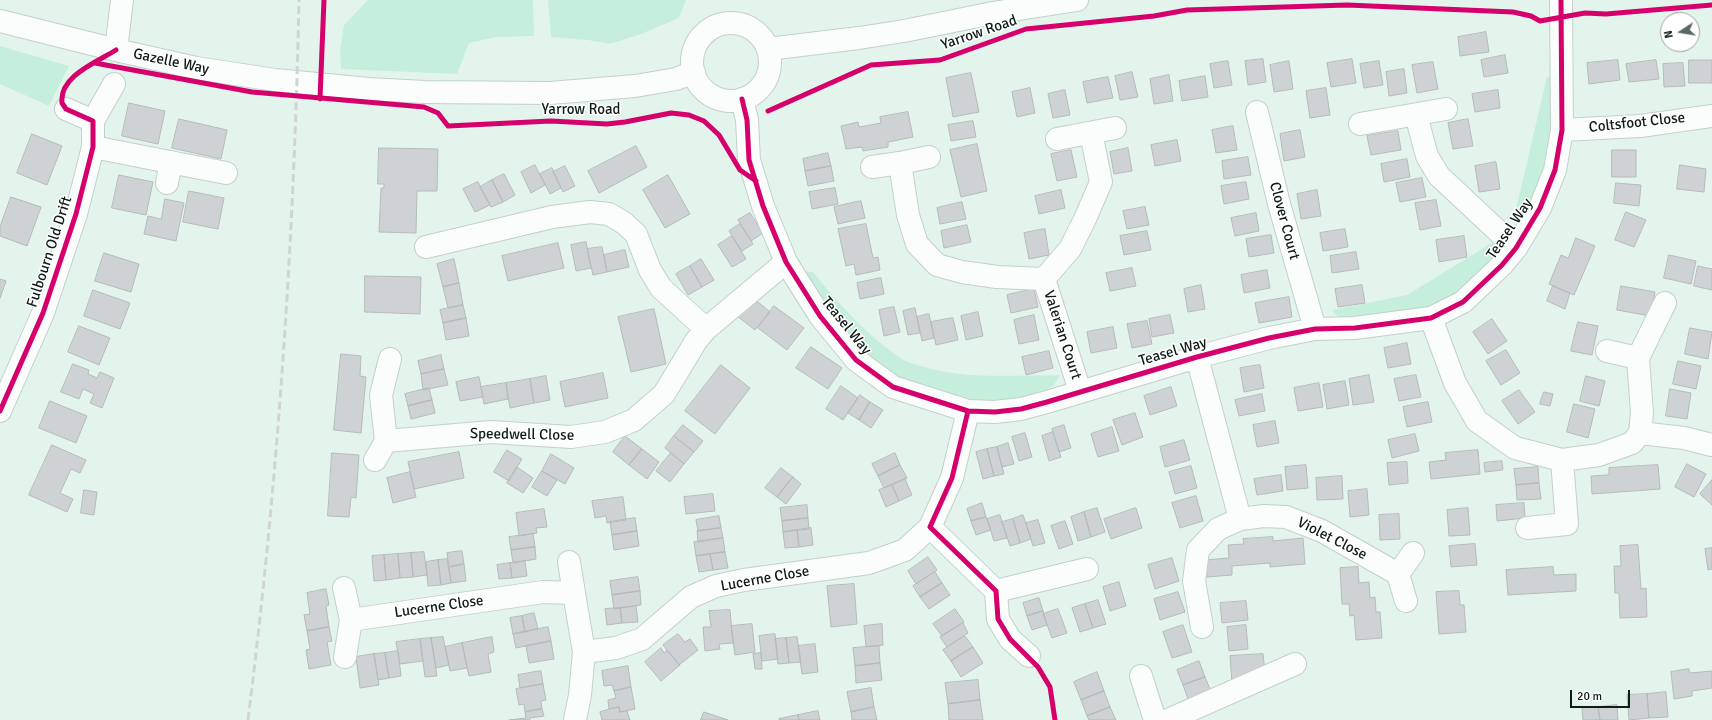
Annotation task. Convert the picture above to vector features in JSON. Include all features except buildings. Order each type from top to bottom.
[{"type":"street","points":[[116,50],[122,0]]},
{"type":"street","name":"Yarrow Road","points":[[768,50],[866,37],[993,13],[1077,0]]},
{"type":"street","name":"Teasel Way","points":[[742,99],[747,120],[750,160],[763,206],[786,262],[820,316],[856,360],[893,387],[968,411],[995,412],[1021,409],[1197,357],[1269,338],[1315,330],[1368,326],[1431,318],[1463,302],[1502,265],[1516,248],[1540,208],[1555,170],[1562,130],[1561,0]]},
{"type":"street","name":"Gazelle Way","points":[[0,21],[196,68],[297,82]]},
{"type":"street","points":[[727,23],[748,27],[760,36],[768,50],[770,60],[766,80],[752,95],[742,99],[730,101],[718,99],[707,92],[699,83],[694,72],[693,58],[697,44],[702,36],[709,30],[727,23]]},
{"type":"street","name":"Yarrow Road","points":[[297,82],[370,89],[424,92],[550,93],[635,86],[676,79],[694,72]]},
{"type":"street","name":"Fulbourn Old Drift","points":[[0,411],[46,306],[76,214],[93,147],[93,121],[114,84]]},
{"type":"street","points":[[66,109],[93,121]]},
{"type":"street","points":[[1360,124],[1446,109]]},
{"type":"street","name":"Clover Court","points":[[1258,112],[1279,204],[1315,330]]},
{"type":"street","points":[[1416,114],[1427,156],[1439,176],[1516,248]]},
{"type":"street","name":"Coltsfoot Close","points":[[1562,130],[1640,126],[1712,116]]},
{"type":"street","points":[[1057,139],[1115,128]]},
{"type":"street","name":"Valerian Court","points":[[1044,279],[1070,249],[1101,182],[1091,132]]},
{"type":"street","points":[[93,147],[169,172],[226,173]]},
{"type":"street","points":[[872,167],[928,157]]},
{"type":"street","name":"Valerian Court","points":[[900,163],[908,215],[916,244],[937,265],[962,272],[997,277],[1044,279]]},
{"type":"street","points":[[426,247],[552,217],[590,212],[609,214],[624,223],[636,234],[650,270],[662,288],[706,329]]},
{"type":"street","name":"Speedwell Close","points":[[386,441],[491,432],[571,437],[605,432],[634,420],[664,394],[696,341],[706,329],[786,262]]},
{"type":"street","name":"Valerian Court","points":[[1044,279],[1080,391]]},
{"type":"street","points":[[1431,318],[1455,383],[1477,421],[1515,448],[1562,460],[1599,455],[1632,443],[1640,433],[1642,413],[1638,358],[1665,302]]},
{"type":"street","points":[[1608,352],[1638,358]]},
{"type":"street","points":[[1197,357],[1240,519]]},
{"type":"street","points":[[375,460],[386,441],[381,395],[390,359]]},
{"type":"street","name":"Lucerne Close","points":[[584,652],[616,648],[642,639],[691,597],[716,586],[744,580],[869,563],[905,550],[930,527],[952,478],[968,411]]},
{"type":"street","points":[[1640,433],[1684,438],[1712,445]]},
{"type":"street","points":[[1527,528],[1567,524],[1562,460]]},
{"type":"street","name":"Violet Close","points":[[1202,627],[1194,581],[1198,550],[1218,529],[1240,519],[1264,516],[1286,517],[1322,531],[1398,574]]},
{"type":"street","points":[[930,527],[996,591],[998,619],[1010,639],[1029,656]]},
{"type":"street","points":[[1406,601],[1398,574],[1412,553]]},
{"type":"street","points":[[569,562],[584,652],[580,695],[575,720]]},
{"type":"street","points":[[996,591],[1087,569]]},
{"type":"street","points":[[344,588],[351,620],[345,657]]},
{"type":"street","name":"Lucerne Close","points":[[351,620],[543,592],[574,593]]},
{"type":"street","points":[[1168,720],[1295,664]]},
{"type":"street","points":[[1141,676],[1155,720]]},
{"type":"green space","points":[[368,0],[533,0],[534,36],[496,37],[469,43],[457,74],[341,69],[340,51],[344,25]]},
{"type":"green space","points":[[548,0],[686,0],[679,18],[641,34],[610,44],[588,40],[551,37]]},
{"type":"green space","points":[[0,46],[69,66],[49,106],[0,84]]},
{"type":"green space","points":[[1552,76],[1553,146],[1535,202],[1526,208],[1519,210],[1515,209],[1547,77]]},
{"type":"green space","points":[[1495,241],[1494,257],[1479,276],[1458,294],[1426,308],[1346,321],[1338,317],[1332,310],[1407,295]]},
{"type":"green space","points":[[802,271],[813,272],[855,320],[879,342],[908,362],[938,370],[973,375],[1060,375],[1054,385],[1040,395],[1001,402],[967,401],[912,385],[884,369],[857,345],[834,320]]},
{"type":"railway","points":[[248,720],[268,541],[283,361],[293,181],[299,0]]},
{"type":"cycle path","points":[[320,99],[324,0]]},
{"type":"cycle path","points":[[742,99],[747,120],[749,160],[763,206],[786,262],[820,316],[856,360],[893,387],[968,411],[995,412],[1021,409],[1197,357],[1269,338],[1315,329],[1355,328],[1431,318],[1463,302],[1502,265],[1516,248],[1540,208],[1555,170],[1562,130],[1561,0]]},
{"type":"cycle path","points":[[768,111],[871,65],[940,60],[1026,29],[1154,16],[1187,10],[1347,5],[1513,12],[1531,16],[1540,21],[1585,13],[1606,14],[1712,5]]},
{"type":"cycle path","points":[[0,411],[43,313],[76,214],[93,147],[93,121],[66,109],[62,103],[63,93],[66,85],[81,71],[116,50]]},
{"type":"cycle path","points":[[95,63],[252,92],[424,107],[438,113],[448,126],[551,121],[607,124],[671,113],[689,115],[704,121],[719,135],[740,170],[756,181]]},
{"type":"cycle path","points":[[968,411],[952,478],[930,527],[996,591],[998,619],[1010,639],[1038,667],[1050,687],[1055,720]]}]
